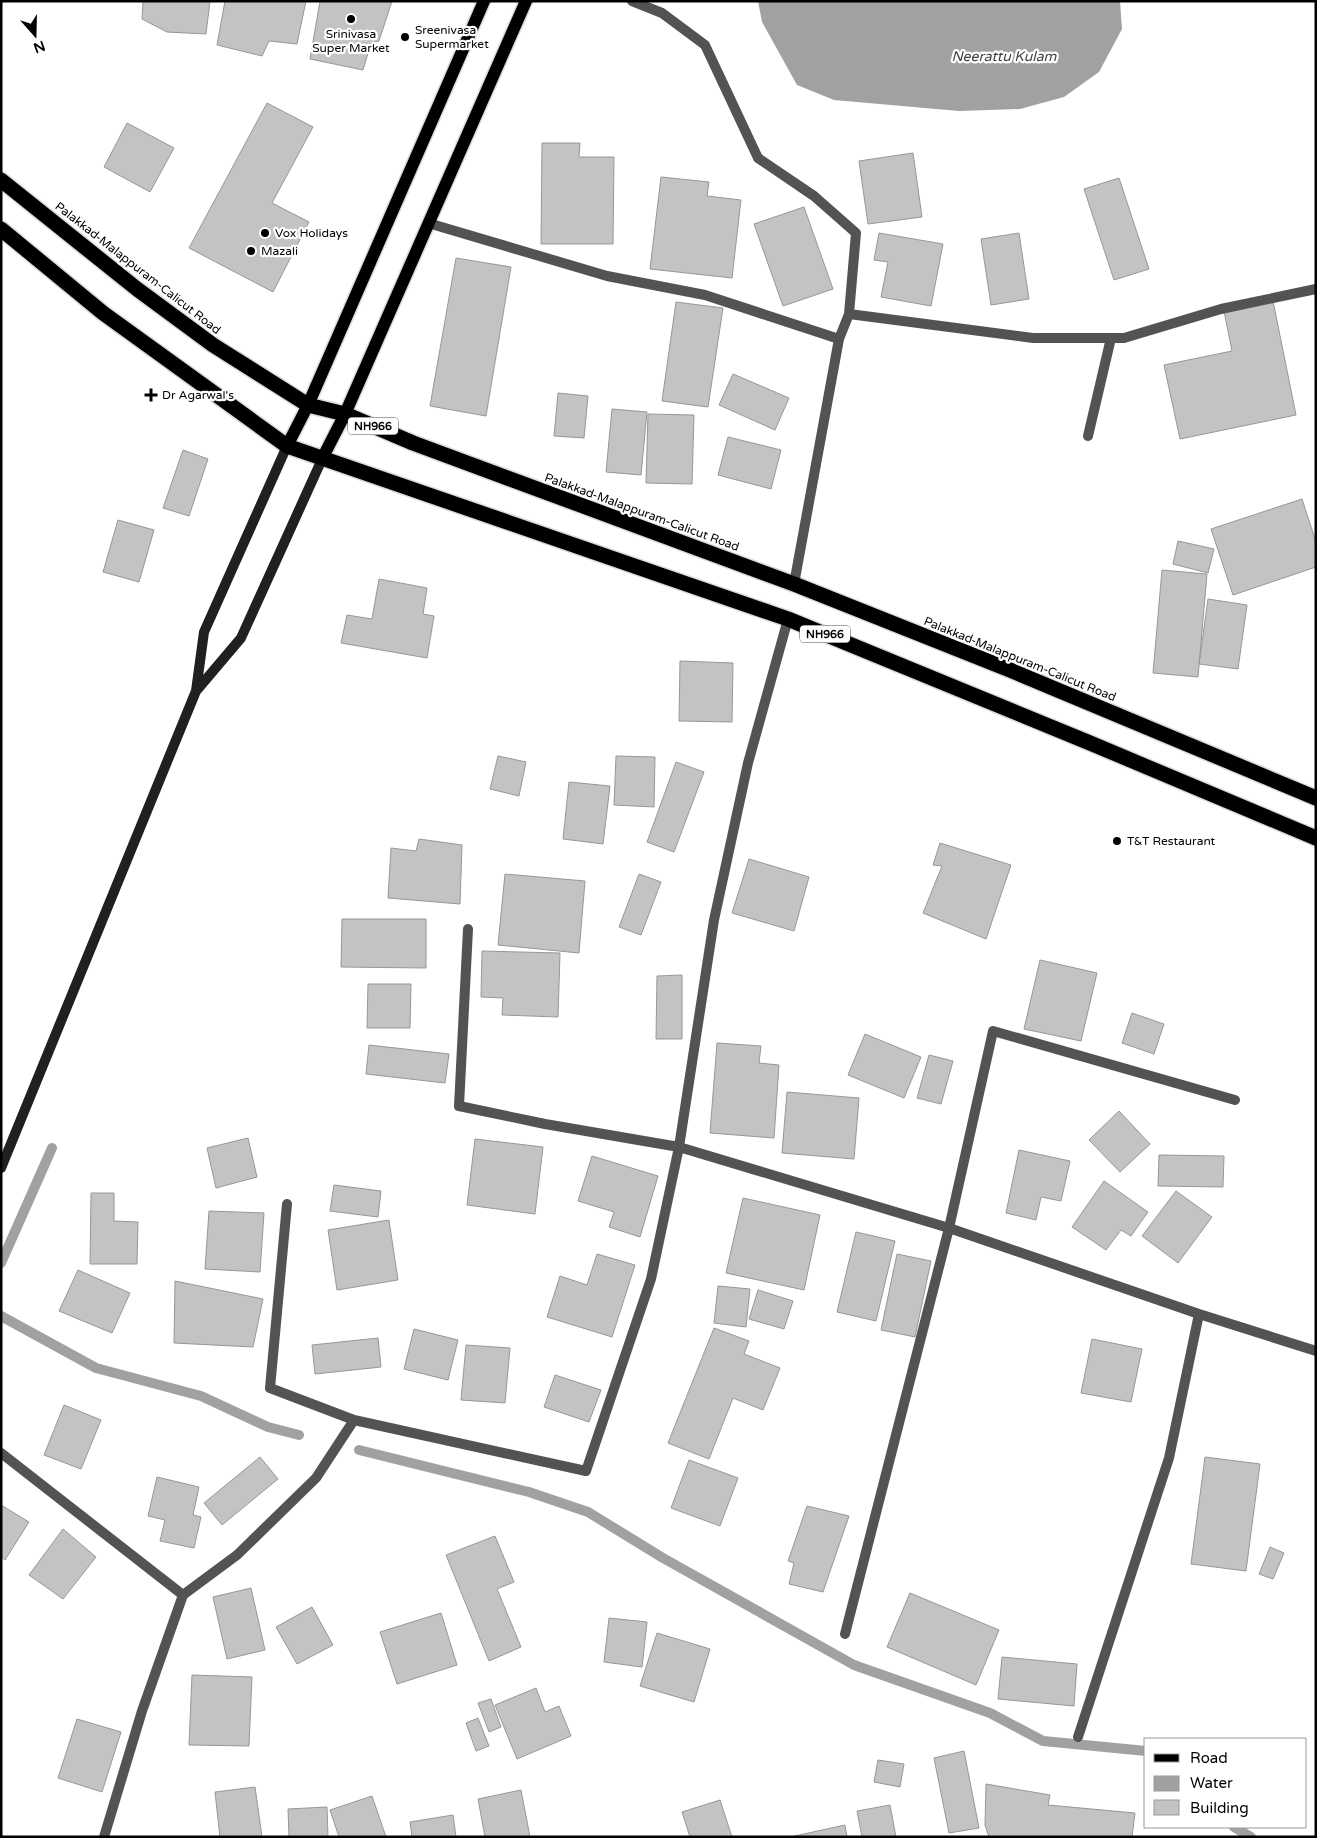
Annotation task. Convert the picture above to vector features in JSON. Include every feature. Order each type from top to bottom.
[{"type":"highway","name":"Palakkad-Malappuram-Calicut Road","points":[[1,180],[137,289],[213,345],[308,405],[345,414],[413,443],[794,584],[1010,670],[1316,798]]},
{"type":"highway","name":"NH966","points":[[1,229],[103,313],[287,446],[788,619],[1316,838]]},
{"type":"main road","points":[[1,1168],[196,691],[204,632],[287,446],[308,405],[484,1]]},
{"type":"main road","points":[[196,691],[241,638],[323,457],[345,414],[526,1]]},
{"type":"street","points":[[632,1],[662,12],[704,45],[758,158],[814,196],[856,233],[849,314],[839,339],[794,584]]},
{"type":"street","points":[[428,223],[607,276],[705,295],[839,339]]},
{"type":"street","points":[[849,314],[1033,338],[1124,338],[1221,309],[1316,289]]},
{"type":"street","points":[[1088,436],[1111,338]]},
{"type":"street","points":[[287,1204],[270,1388],[354,1420],[586,1471],[651,1279],[679,1147],[714,920],[748,763],[788,619]]},
{"type":"street","points":[[468,930],[459,1106],[545,1124],[679,1147],[949,1228],[1199,1314],[1316,1351]]},
{"type":"street","points":[[845,1634],[949,1228],[993,1031],[1235,1100]]},
{"type":"street","points":[[1078,1737],[1170,1458],[1199,1314]]},
{"type":"street","points":[[104,1837],[142,1711],[182,1594],[237,1555],[316,1478],[354,1420]]},
{"type":"street","points":[[1,1453],[182,1594]]},
{"type":"water","name":"Neerattu Kulam","points":[[758,1],[1120,1],[1122,29],[1099,72],[1064,97],[1020,109],[959,111],[834,100],[797,85],[762,22]]},
{"type":"building","points":[[143,1],[210,1],[206,34],[167,32],[142,19]]},
{"type":"building","points":[[225,1],[306,1],[297,44],[269,41],[262,56],[217,45]]},
{"type":"building","points":[[320,1],[392,1],[379,41],[371,43],[363,70],[310,59]]},
{"type":"building","points":[[267,103],[313,127],[272,203],[309,222],[273,292],[189,248]]},
{"type":"building","points":[[127,123],[174,148],[150,192],[104,167]]},
{"type":"building","points":[[542,143],[580,143],[579,157],[614,157],[613,244],[541,244]]},
{"type":"building","points":[[913,153],[922,217],[868,224],[859,161]]},
{"type":"building","points":[[661,177],[709,182],[707,196],[741,200],[732,278],[650,269]]},
{"type":"building","points":[[1119,178],[1149,269],[1114,280],[1084,189]]},
{"type":"building","points":[[804,207],[833,289],[783,306],[754,224]]},
{"type":"building","points":[[879,233],[943,244],[931,306],[881,297],[888,262],[874,260]]},
{"type":"building","points":[[1019,233],[1029,299],[991,305],[981,239]]},
{"type":"building","points":[[456,258],[511,267],[486,416],[430,406]]},
{"type":"building","points":[[1273,301],[1296,415],[1180,439],[1164,365],[1232,351],[1224,311]]},
{"type":"building","points":[[676,302],[723,308],[708,407],[662,401]]},
{"type":"building","points":[[733,374],[789,398],[775,430],[719,405]]},
{"type":"building","points":[[558,393],[588,396],[584,438],[554,436]]},
{"type":"building","points":[[612,409],[647,412],[641,475],[606,472]]},
{"type":"building","points":[[648,414],[694,415],[692,484],[646,483]]},
{"type":"building","points":[[728,437],[781,450],[771,489],[718,475]]},
{"type":"building","points":[[183,450],[208,459],[189,516],[163,508]]},
{"type":"building","points":[[1302,499],[1316,542],[1316,567],[1233,595],[1211,529]]},
{"type":"building","points":[[118,520],[154,530],[139,582],[103,572]]},
{"type":"building","points":[[1178,541],[1214,549],[1208,573],[1173,564]]},
{"type":"building","points":[[1162,570],[1207,574],[1198,677],[1153,673]]},
{"type":"building","points":[[379,579],[427,588],[423,614],[434,616],[427,658],[341,643],[347,615],[372,619]]},
{"type":"building","points":[[1208,599],[1247,605],[1238,669],[1199,664]]},
{"type":"building","points":[[680,661],[733,663],[732,722],[679,721]]},
{"type":"building","points":[[498,756],[526,762],[519,796],[490,789]]},
{"type":"building","points":[[616,756],[655,757],[654,807],[614,805]]},
{"type":"building","points":[[676,762],[704,772],[674,852],[647,842]]},
{"type":"building","points":[[569,782],[610,786],[603,844],[563,839]]},
{"type":"building","points":[[419,839],[462,845],[460,904],[388,898],[391,848],[416,851]]},
{"type":"building","points":[[940,843],[1011,865],[986,939],[923,913],[942,866],[933,865]]},
{"type":"building","points":[[749,859],[809,877],[794,931],[732,913]]},
{"type":"building","points":[[505,874],[585,881],[579,953],[498,945]]},
{"type":"building","points":[[639,874],[661,882],[641,935],[619,927]]},
{"type":"building","points":[[342,919],[426,919],[426,968],[341,967]]},
{"type":"building","points":[[482,951],[560,953],[558,1017],[502,1015],[503,998],[481,997]]},
{"type":"building","points":[[1040,960],[1097,973],[1081,1041],[1024,1029]]},
{"type":"building","points":[[682,975],[682,1039],[656,1039],[657,976]]},
{"type":"building","points":[[368,984],[411,984],[410,1028],[367,1028]]},
{"type":"building","points":[[1132,1013],[1164,1024],[1154,1054],[1122,1043]]},
{"type":"building","points":[[865,1034],[921,1057],[904,1098],[848,1075]]},
{"type":"building","points":[[717,1043],[761,1046],[759,1063],[779,1065],[774,1138],[710,1133]]},
{"type":"building","points":[[369,1045],[449,1054],[445,1083],[366,1074]]},
{"type":"building","points":[[929,1055],[953,1061],[941,1104],[917,1098]]},
{"type":"building","points":[[787,1092],[859,1098],[854,1159],[782,1153]]},
{"type":"building","points":[[1119,1111],[1150,1144],[1120,1172],[1089,1140]]},
{"type":"building","points":[[248,1138],[257,1177],[216,1188],[207,1148]]},
{"type":"building","points":[[475,1139],[543,1147],[535,1214],[467,1205]]},
{"type":"building","points":[[1019,1150],[1070,1161],[1061,1201],[1041,1197],[1036,1220],[1006,1213]]},
{"type":"building","points":[[1159,1155],[1224,1156],[1223,1187],[1158,1186]]},
{"type":"building","points":[[592,1156],[658,1176],[640,1237],[609,1227],[614,1212],[578,1201]]},
{"type":"building","points":[[1104,1181],[1148,1212],[1131,1236],[1121,1230],[1106,1250],[1072,1227]]},
{"type":"building","points":[[334,1185],[381,1191],[378,1217],[330,1211]]},
{"type":"building","points":[[1176,1191],[1212,1217],[1178,1263],[1142,1236]]},
{"type":"building","points":[[91,1193],[114,1193],[114,1221],[138,1222],[137,1264],[90,1264]]},
{"type":"building","points":[[743,1198],[820,1215],[804,1290],[726,1273]]},
{"type":"building","points":[[209,1211],[264,1213],[260,1272],[205,1269]]},
{"type":"building","points":[[389,1220],[398,1280],[337,1290],[328,1230]]},
{"type":"building","points":[[856,1232],[895,1241],[876,1321],[837,1312]]},
{"type":"building","points":[[597,1254],[635,1265],[612,1337],[547,1317],[560,1276],[587,1285]]},
{"type":"building","points":[[897,1254],[931,1261],[915,1337],[881,1330]]},
{"type":"building","points":[[78,1270],[130,1293],[112,1333],[59,1311]]},
{"type":"building","points":[[175,1281],[263,1299],[253,1347],[174,1343]]},
{"type":"building","points":[[718,1286],[750,1289],[746,1327],[714,1323]]},
{"type":"building","points":[[758,1290],[793,1301],[784,1329],[749,1319]]},
{"type":"building","points":[[714,1328],[749,1341],[744,1354],[780,1368],[763,1410],[733,1398],[709,1459],[668,1443]]},
{"type":"building","points":[[414,1329],[458,1340],[448,1380],[404,1369]]},
{"type":"building","points":[[378,1338],[381,1367],[315,1374],[312,1345]]},
{"type":"building","points":[[1092,1339],[1142,1349],[1131,1402],[1081,1393]]},
{"type":"building","points":[[466,1345],[510,1348],[505,1403],[461,1400]]},
{"type":"building","points":[[555,1375],[601,1390],[589,1422],[544,1407]]},
{"type":"building","points":[[64,1405],[101,1420],[81,1469],[44,1455]]},
{"type":"building","points":[[260,1457],[278,1479],[222,1525],[204,1503]]},
{"type":"building","points":[[1205,1457],[1260,1464],[1246,1571],[1191,1564]]},
{"type":"building","points":[[689,1460],[738,1478],[720,1526],[671,1508]]},
{"type":"building","points":[[157,1477],[199,1487],[193,1515],[201,1517],[194,1548],[160,1541],[165,1520],[148,1516]]},
{"type":"building","points":[[1,1505],[29,1522],[5,1560],[1,1557]]},
{"type":"building","points":[[807,1506],[849,1516],[823,1592],[789,1584],[794,1563],[788,1561]]},
{"type":"building","points":[[63,1529],[96,1557],[63,1599],[29,1575]]},
{"type":"building","points":[[495,1536],[514,1582],[497,1589],[521,1647],[489,1661],[446,1555]]},
{"type":"building","points":[[1270,1547],[1284,1553],[1273,1579],[1259,1574]]},
{"type":"building","points":[[251,1588],[265,1650],[227,1659],[213,1597]]},
{"type":"building","points":[[910,1593],[999,1630],[976,1685],[887,1647]]},
{"type":"building","points":[[312,1607],[333,1645],[297,1664],[276,1627]]},
{"type":"building","points":[[441,1613],[457,1665],[397,1684],[380,1632]]},
{"type":"building","points":[[609,1618],[647,1622],[642,1667],[604,1662]]},
{"type":"building","points":[[657,1633],[710,1649],[694,1702],[640,1686]]},
{"type":"building","points":[[1002,1657],[1077,1664],[1074,1706],[998,1699]]},
{"type":"building","points":[[192,1675],[252,1677],[249,1746],[189,1745]]},
{"type":"building","points":[[536,1688],[545,1712],[559,1706],[571,1736],[517,1759],[495,1705]]},
{"type":"building","points":[[491,1699],[501,1727],[489,1732],[478,1703]]},
{"type":"building","points":[[478,1718],[489,1746],[476,1751],[466,1723]]},
{"type":"building","points":[[77,1719],[121,1732],[102,1792],[58,1778]]},
{"type":"building","points":[[964,1751],[979,1828],[949,1833],[934,1758]]},
{"type":"building","points":[[878,1760],[904,1764],[900,1787],[874,1782]]},
{"type":"building","points":[[986,1784],[1050,1795],[1048,1805],[1135,1813],[1132,1837],[989,1837],[985,1825]]},
{"type":"building","points":[[255,1787],[262,1837],[220,1837],[215,1792]]},
{"type":"building","points":[[521,1790],[530,1837],[485,1837],[478,1799]]},
{"type":"building","points":[[372,1796],[386,1837],[339,1837],[330,1810]]},
{"type":"building","points":[[720,1800],[732,1837],[690,1837],[682,1812]]},
{"type":"building","points":[[890,1805],[896,1837],[862,1837],[857,1811]]},
{"type":"building","points":[[327,1807],[328,1837],[289,1837],[288,1809]]},
{"type":"building","points":[[453,1815],[456,1837],[412,1837],[410,1822]]},
{"type":"building","points":[[845,1825],[847,1837],[790,1837]]},
{"type":"waterway","points":[[1,1263],[52,1148]]},
{"type":"waterway","points":[[1,1316],[96,1368],[201,1396],[268,1427],[299,1435]]},
{"type":"waterway","points":[[359,1450],[529,1492],[588,1512],[663,1558],[854,1665],[990,1713],[1043,1741],[1144,1751]]},
{"type":"waterway","points":[[1236,1828],[1251,1837]]},
{"type":"place","name":"Srinivasa Super Market","points":[[351,19]]},
{"type":"place","name":"Sreenivasa Supermarket","points":[[405,37]]},
{"type":"place","name":"Vox Holidays","points":[[265,233]]},
{"type":"place","name":"Mazali","points":[[251,251]]},
{"type":"place","name":"Dr Agarwal's","points":[[151,395]]},
{"type":"place","name":"T&T Restaurant","points":[[1117,841]]}]
